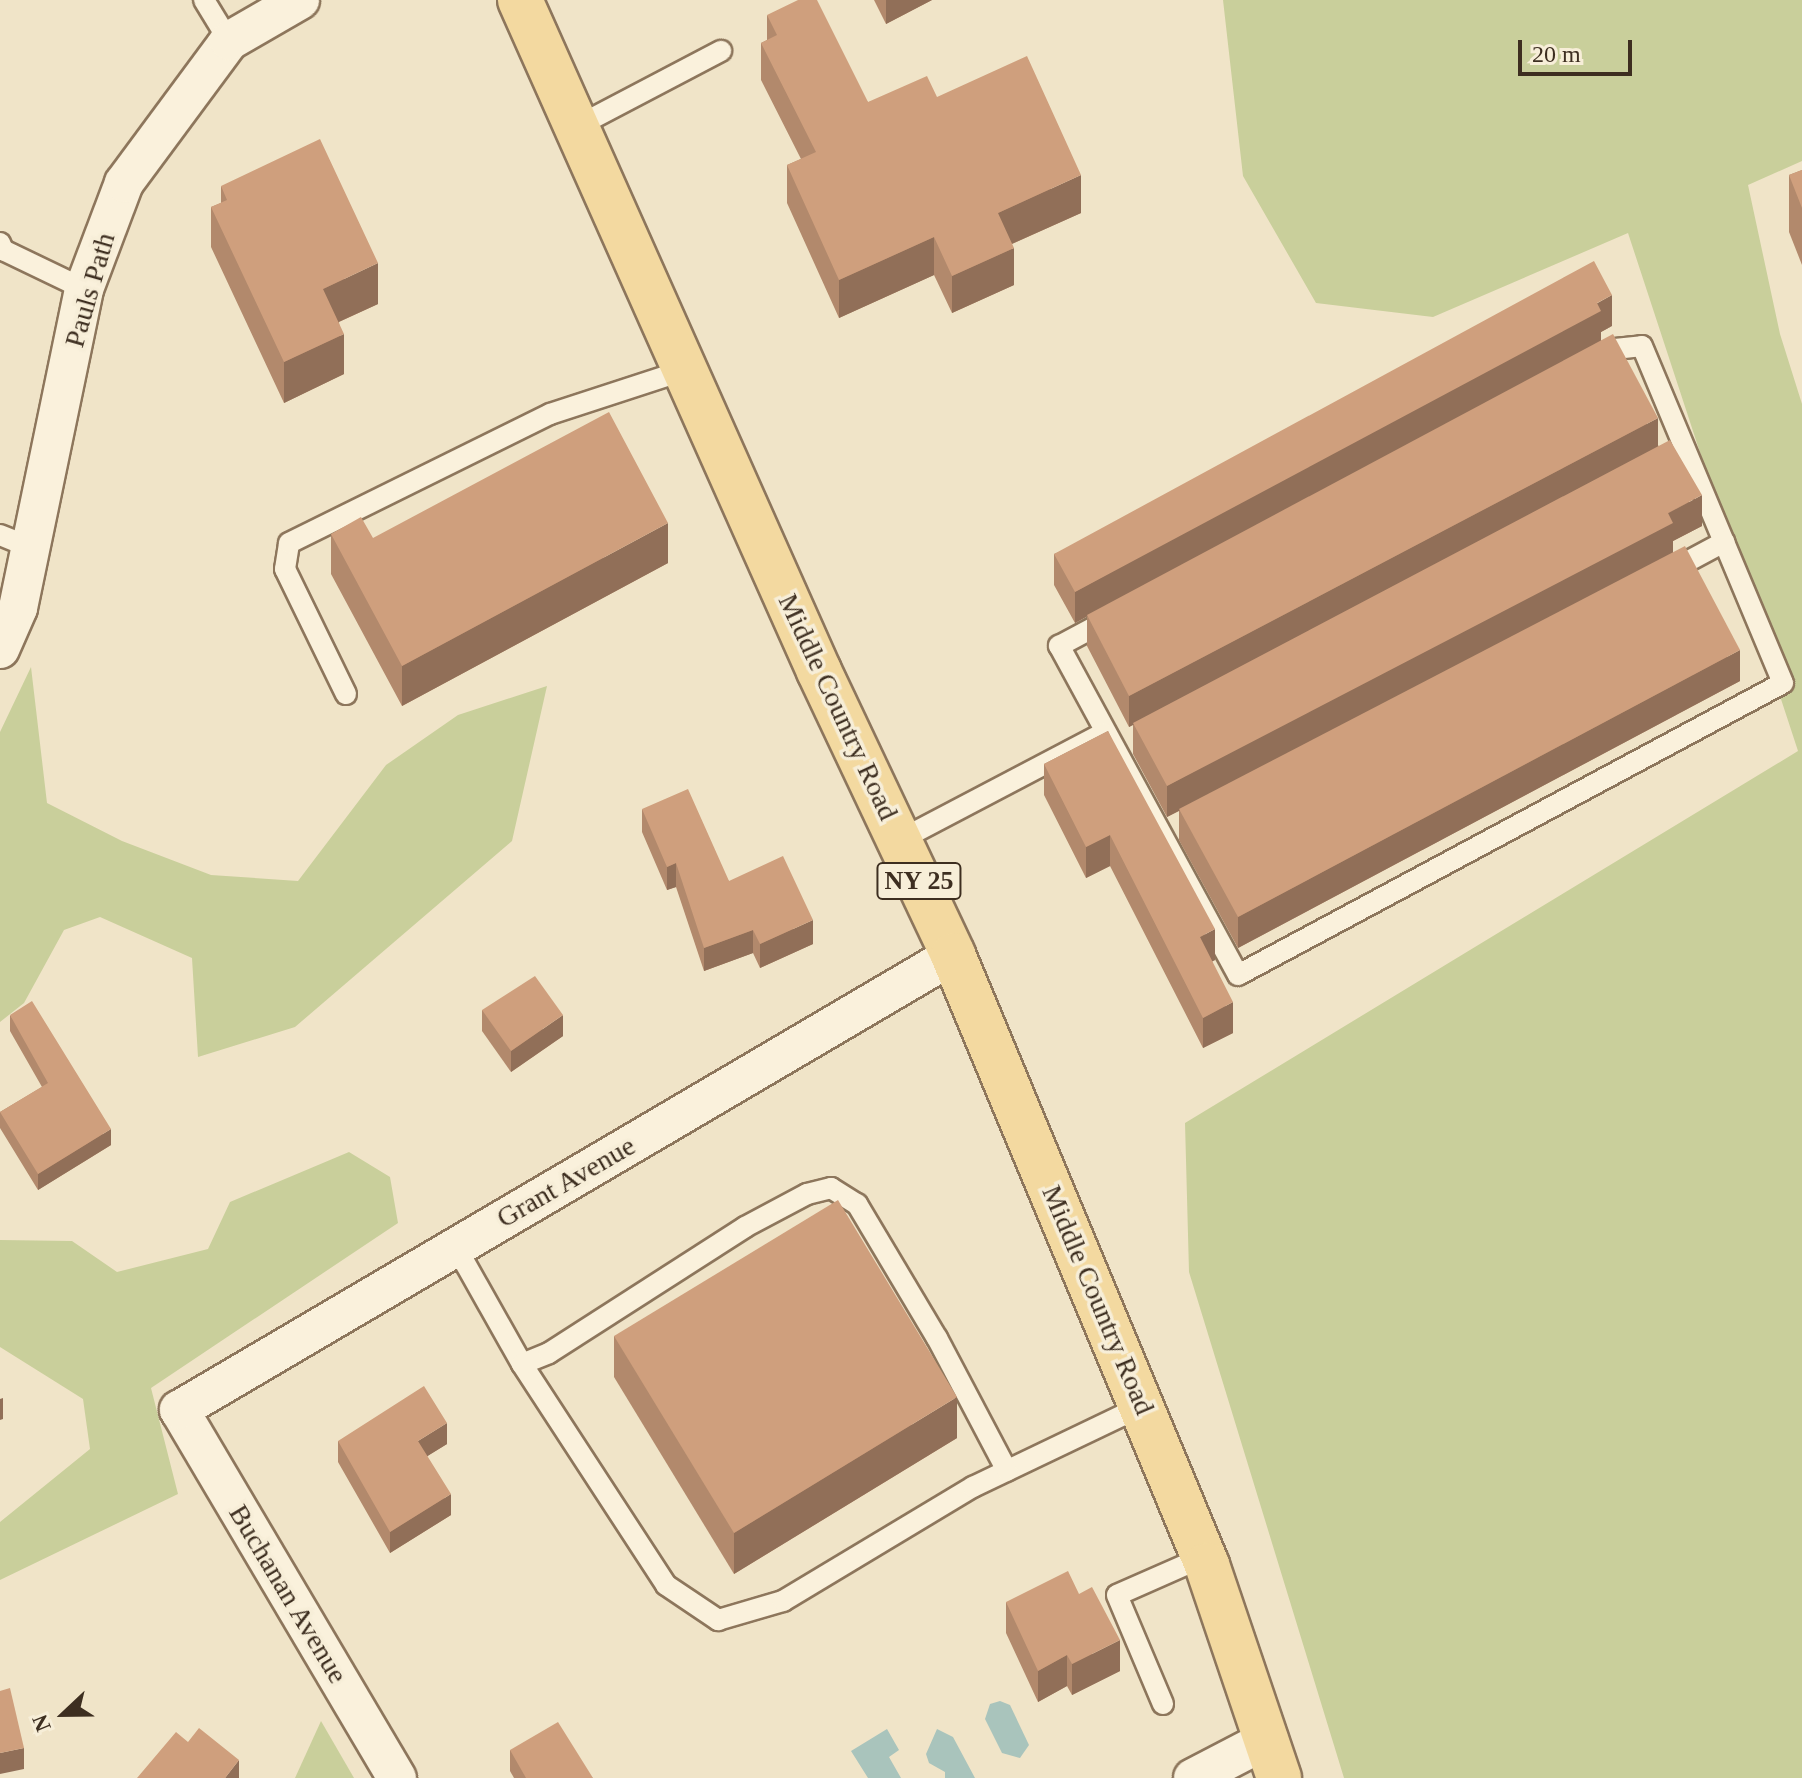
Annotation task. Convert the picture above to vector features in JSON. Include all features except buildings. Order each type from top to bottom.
[{"type":"main road","name":"Middle Country Road","points":[[520,0],[685,370],[953,955],[1203,1557],[1274,1758]]},
{"type":"street","name":"Pauls Path","points":[[0,649],[18,608],[14,541],[84,289],[124,183],[229,41],[300,0]]},
{"type":"street","name":"Grant Avenue","points":[[179,1410],[953,955]]},
{"type":"street","name":"Buchanan Avenue","points":[[179,1410],[397,1778]]},
{"type":"street","points":[[1193,1778],[1274,1758]]},
{"type":"lane","points":[[204,0],[229,41]]},
{"type":"lane","points":[[576,127],[721,51]]},
{"type":"lane","points":[[1,248],[84,289]]},
{"type":"lane","points":[[1642,346],[1678,452],[1724,542],[1783,683],[1238,975],[1168,831],[1108,742],[1059,646],[1615,349],[1642,346]]},
{"type":"lane","points":[[346,694],[285,569],[289,543],[550,414],[685,370]]},
{"type":"lane","points":[[1654,579],[1724,542]]},
{"type":"lane","points":[[900,840],[1108,742],[1141,735]]},
{"type":"lane","points":[[522,1364],[549,1353],[745,1227],[807,1194],[831,1188],[857,1204],[945,1352],[1007,1471]]},
{"type":"lane","points":[[456,1247],[522,1364],[666,1585],[718,1620],[783,1601],[1007,1471],[1142,1406]]},
{"type":"lane","points":[[1163,1704],[1117,1595],[1203,1557]]},
{"type":"green space","points":[[1223,0],[1802,0],[1802,161],[1748,185],[1780,334],[1802,404],[1802,1778],[1344,1778],[1189,1272],[1185,1123],[1798,751],[1628,233],[1433,317],[1316,303],[1243,176]]},
{"type":"green space","points":[[31,667],[47,803],[122,841],[211,875],[298,881],[386,765],[458,715],[547,686],[512,841],[295,1027],[198,1057],[192,958],[100,917],[64,930],[24,1003],[0,1022],[0,732]]},
{"type":"green space","points":[[349,1152],[390,1177],[398,1223],[151,1388],[178,1494],[0,1580],[0,1522],[90,1449],[83,1399],[0,1347],[0,1240],[72,1241],[117,1272],[208,1249],[230,1202]]},
{"type":"green space","points":[[321,1721],[354,1778],[295,1778]]},
{"type":"water","points":[[1000,1701],[1010,1705],[1029,1745],[1020,1758],[1002,1753],[985,1719],[990,1704]]},
{"type":"water","points":[[887,1729],[899,1750],[889,1757],[901,1778],[868,1778],[851,1751]]},
{"type":"water","points":[[937,1729],[953,1737],[975,1778],[945,1778],[945,1772],[929,1763],[926,1754]]}]
